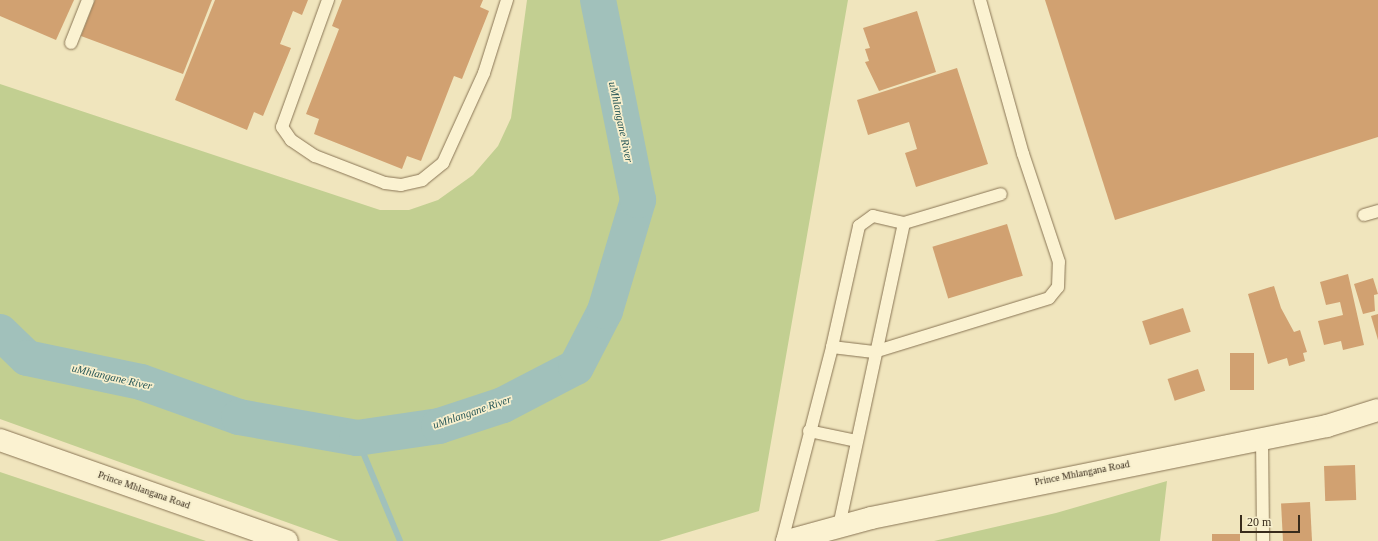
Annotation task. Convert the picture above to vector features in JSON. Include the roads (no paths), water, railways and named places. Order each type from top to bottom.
[{"type":"street","name":"Prince Mhlangana Road","points":[[787,541],[839,526],[1031,483],[1327,426],[1378,410]]},
{"type":"street","name":"Prince Mhlangana Road","points":[[0,440],[287,541]]},
{"type":"lane","points":[[71,43],[88,0]]},
{"type":"lane","points":[[328,0],[282,127],[291,140],[323,160],[385,183],[412,183],[434,172],[452,145],[484,73],[507,0]]},
{"type":"lane","points":[[832,347],[874,352],[1049,298],[1060,278],[1060,262],[1023,154],[980,0]]},
{"type":"lane","points":[[782,541],[809,431],[832,347],[859,226],[873,216],[904,223],[1001,194]]},
{"type":"lane","points":[[1364,215],[1378,212]]},
{"type":"lane","points":[[839,526],[874,352],[886,317],[904,223]]},
{"type":"lane","points":[[809,431],[856,441]]},
{"type":"lane","points":[[1262,438],[1263,541]]},
{"type":"waterway","name":"uMhlangane River","points":[[0,332],[27,358],[141,382],[239,417],[357,438],[439,426],[503,405],[576,367],[605,311],[638,200],[598,0]]},
{"type":"waterway","points":[[357,438],[400,541]]}]
